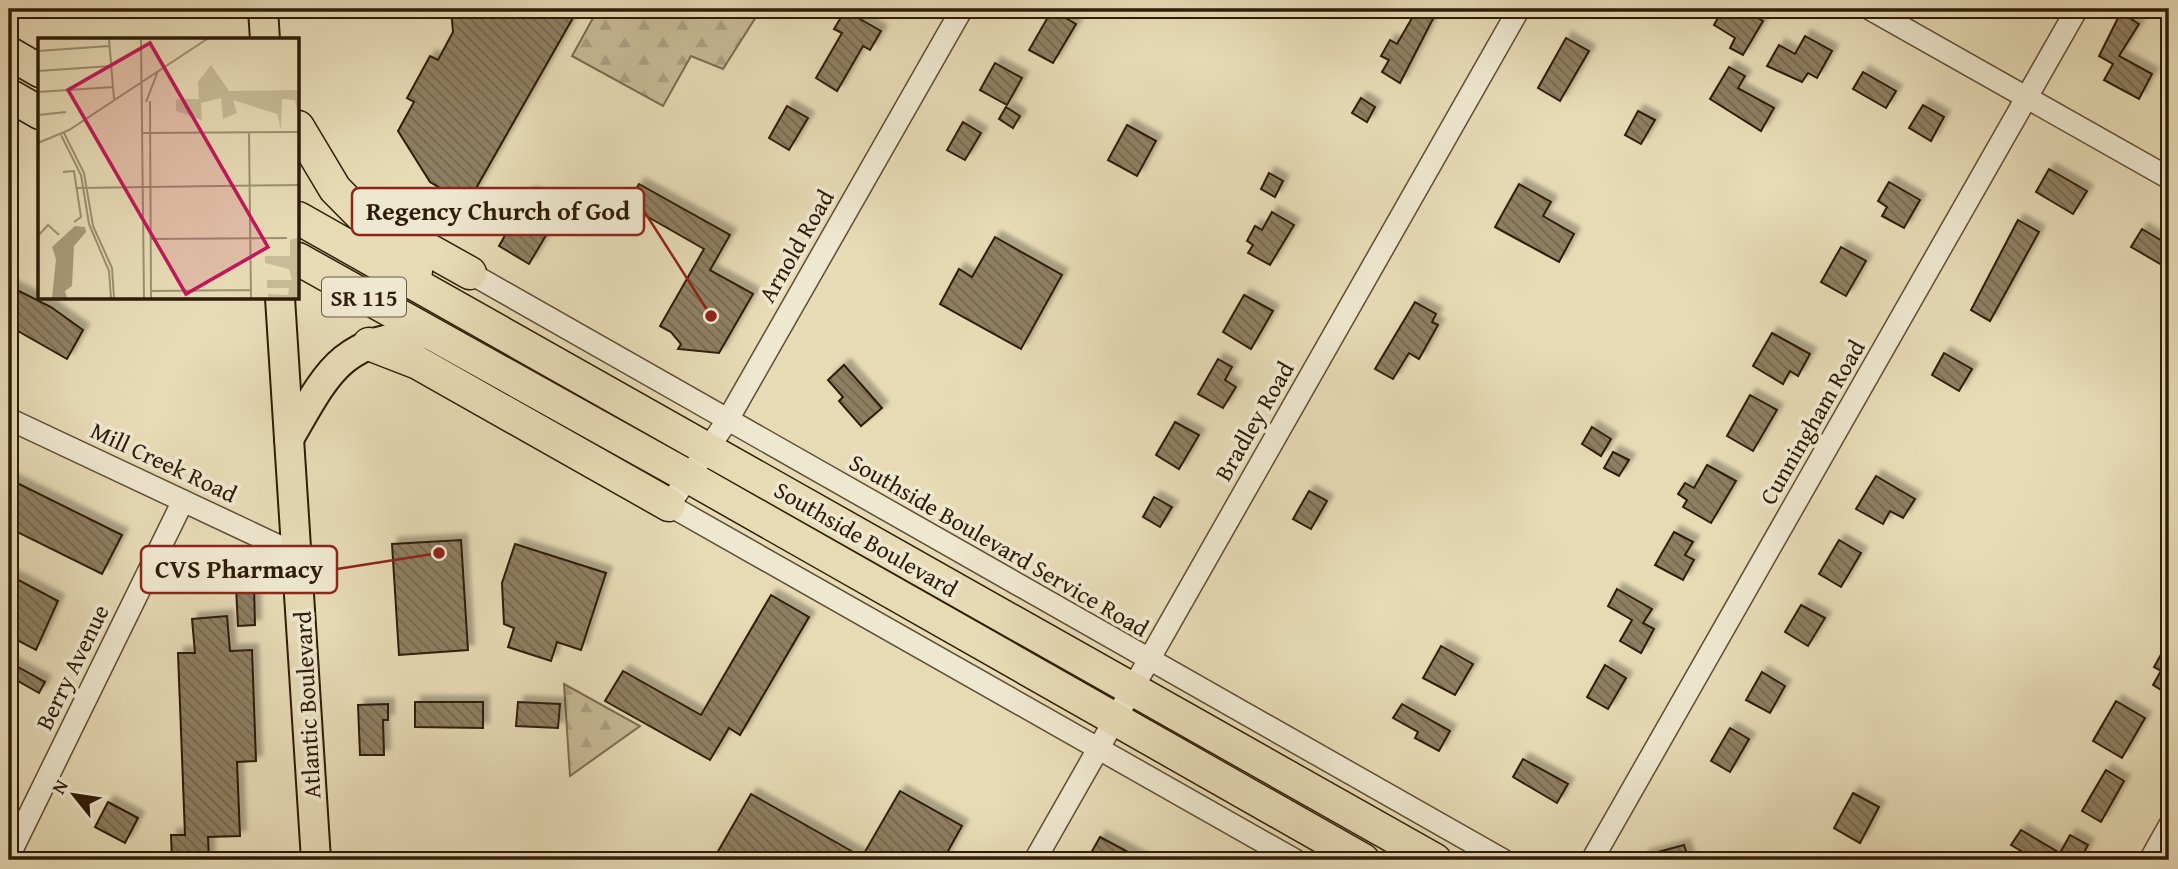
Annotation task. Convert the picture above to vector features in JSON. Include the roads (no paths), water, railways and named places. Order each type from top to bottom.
[{"type":"highway","points":[[9,53],[38,70]]},
{"type":"highway","points":[[9,95],[38,112]]},
{"type":"highway","points":[[299,129],[335,189],[402,258],[454,306]]},
{"type":"highway","points":[[335,189],[396,233],[470,273]]},
{"type":"highway","name":"Southside Boulevard","points":[[299,219],[1435,860]]},
{"type":"highway","name":"Southside Boulevard","points":[[299,261],[689,477],[1363,860]]},
{"type":"highway","points":[[369,344],[418,363],[669,505]]},
{"type":"main road","points":[[263,9],[265,38]]},
{"type":"main road","name":"Atlantic Boulevard","points":[[280,299],[316,860]]},
{"type":"main road","points":[[289,439],[328,373],[369,344],[390,338],[430,334]]},
{"type":"street","name":"Arnold Road","points":[[669,505],[727,421],[962,9]]},
{"type":"street","name":"Bradley Road","points":[[1035,860],[1519,9]]},
{"type":"street","points":[[1870,9],[2169,178]]},
{"type":"street","name":"Cunningham Road","points":[[1592,860],[2077,9]]},
{"type":"street","name":"Southside Boulevard Service Road","points":[[470,273],[1503,860]]},
{"type":"street","name":"Mill Creek Road","points":[[10,421],[296,554]]},
{"type":"street","name":"Berry Avenue","points":[[9,856],[183,500]]},
{"type":"street","points":[[669,505],[763,561],[1295,860]]},
{"type":"street","points":[[2150,860],[2169,826]]},
{"type":"place","name":"Regency Church of God","points":[[711,316]]},
{"type":"place","name":"CVS Pharmacy","points":[[439,553]]}]
